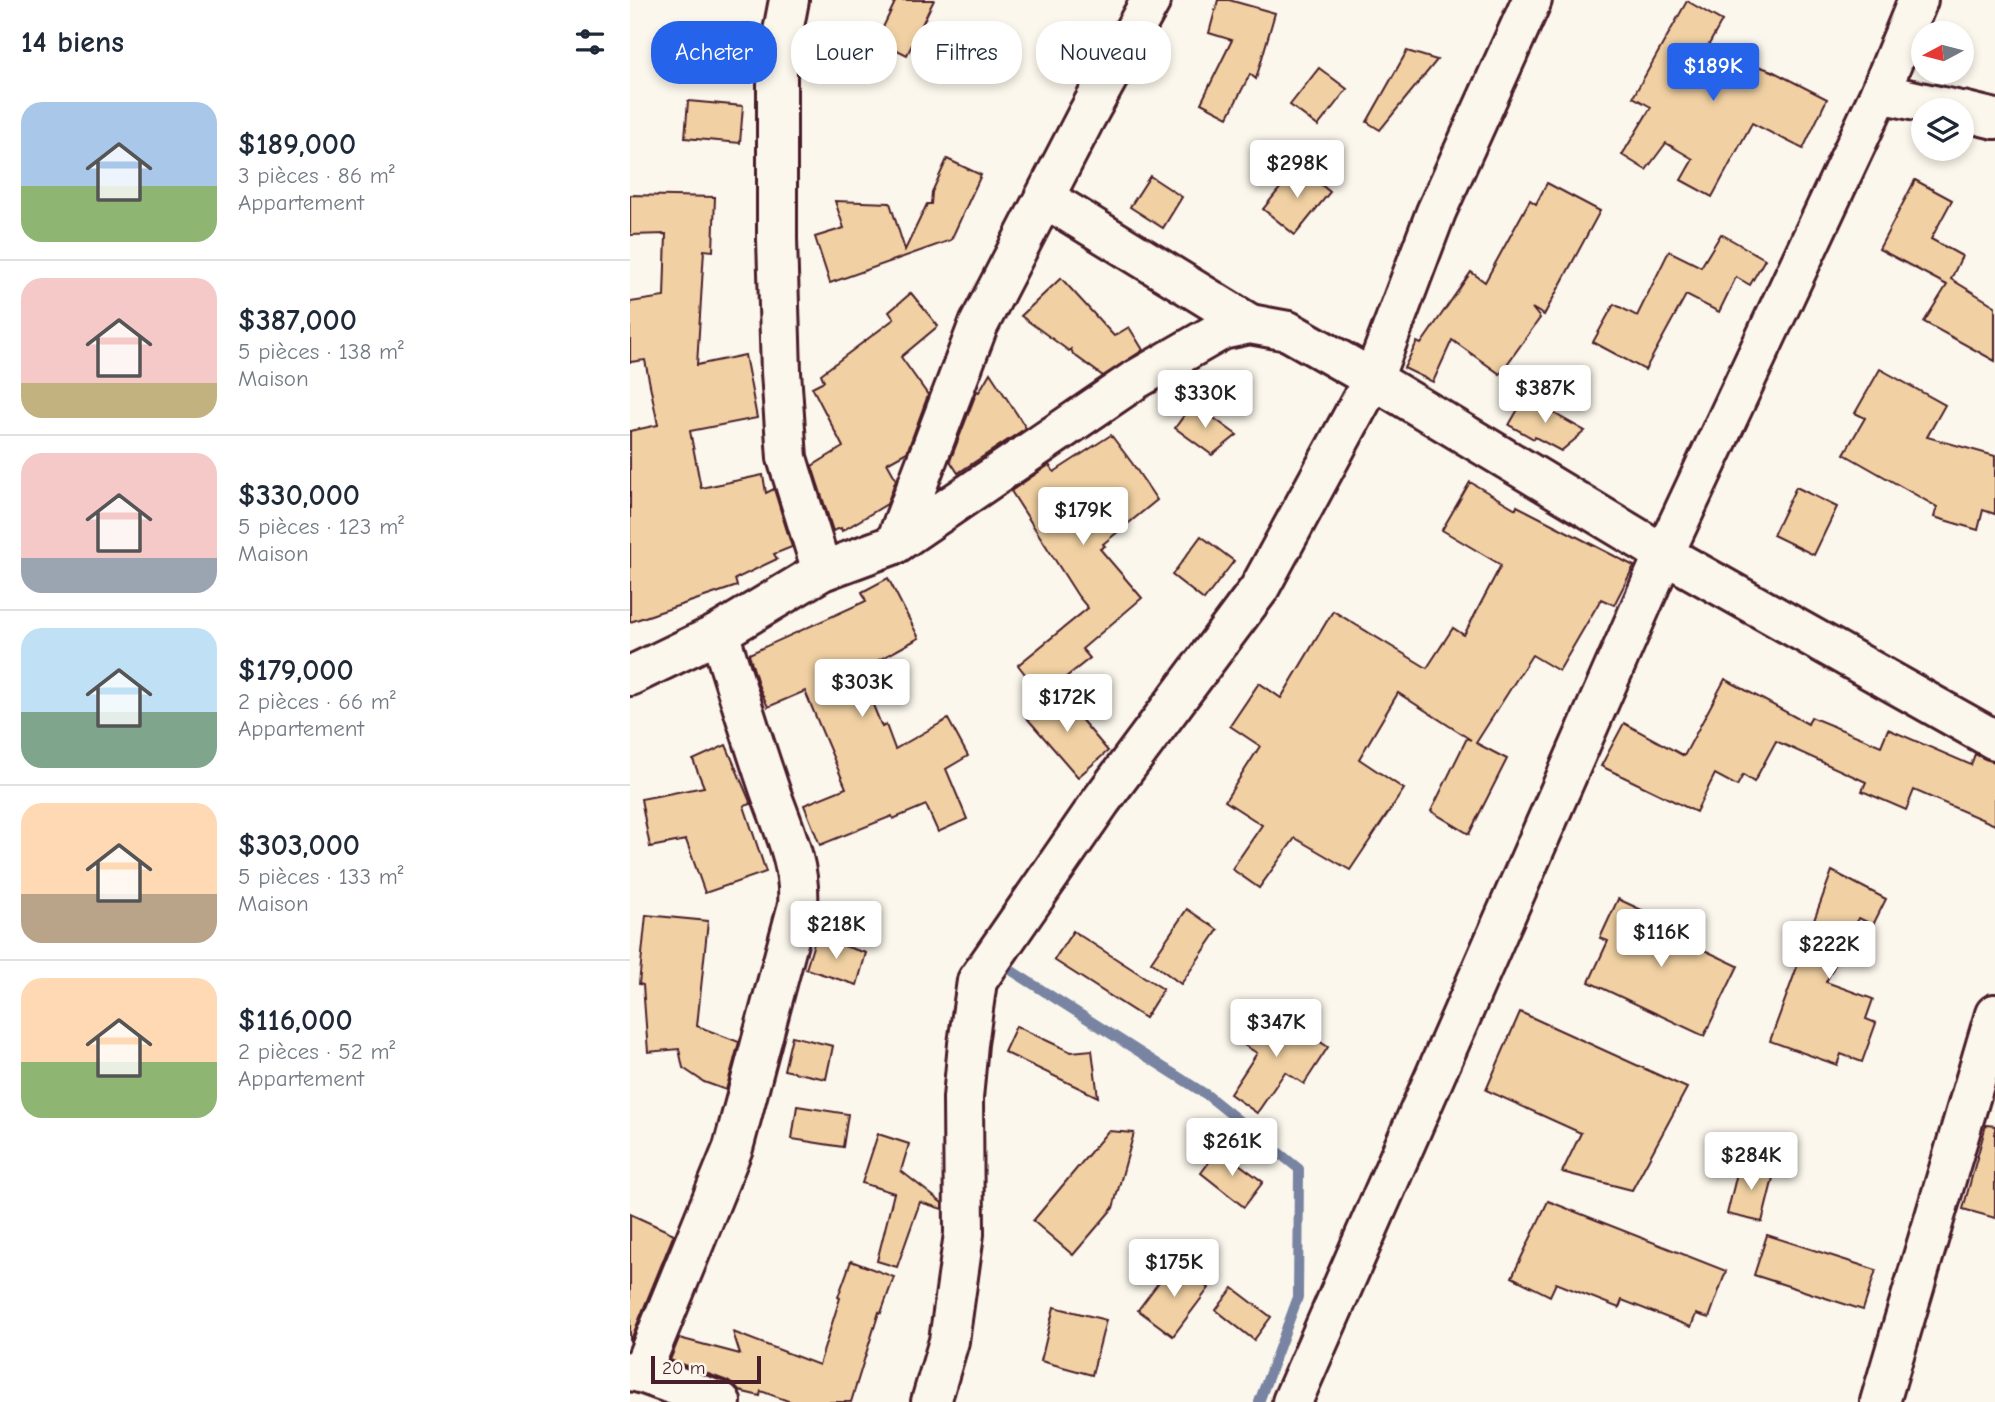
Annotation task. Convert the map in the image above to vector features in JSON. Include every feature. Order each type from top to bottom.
[{"type":"street","points":[[789,0],[777,63],[777,239],[782,384],[787,458],[822,571]]},
{"type":"street","points":[[895,544],[978,326],[1151,0]]},
{"type":"street","points":[[931,1402],[949,1341],[964,1234],[963,1098],[978,981],[1101,801],[1259,589],[1373,379],[1436,212],[1532,0]]},
{"type":"street","points":[[1292,1402],[1664,554],[1880,93],[1918,0]]},
{"type":"street","points":[[1880,93],[1911,100]]},
{"type":"street","points":[[1974,114],[1995,119]]},
{"type":"street","points":[[1045,198],[1250,324],[1288,331],[1664,554],[1995,740]]},
{"type":"street","points":[[630,676],[719,633],[822,571],[895,544],[1135,380],[1222,330],[1250,324]]},
{"type":"street","points":[[719,633],[771,793],[787,832],[799,889],[798,905],[733,1148],[636,1372],[721,1402]]},
{"type":"street","points":[[1880,1402],[1995,1014]]},
{"type":"building","points":[[896,0],[934,0],[924,21],[911,21],[911,47],[907,55],[897,50],[897,21],[886,21]]},
{"type":"building","points":[[1218,0],[1229,0],[1275,13],[1256,79],[1250,74],[1228,117],[1201,103],[1232,40],[1209,33]]},
{"type":"building","points":[[1687,1],[1722,21],[1707,48],[1772,71],[1827,99],[1803,149],[1752,123],[1712,197],[1681,180],[1693,159],[1666,143],[1646,170],[1622,155],[1651,107],[1633,97]]},
{"type":"building","points":[[1407,51],[1437,60],[1380,130],[1367,122]]},
{"type":"building","points":[[1319,68],[1347,89],[1318,126],[1290,105]]},
{"type":"building","points":[[688,101],[743,106],[740,143],[685,138]]},
{"type":"building","points":[[947,159],[981,175],[951,240],[830,283],[815,237],[844,228],[835,201],[890,203],[905,250],[927,204],[931,204],[932,192]]},
{"type":"building","points":[[1298,166],[1330,192],[1295,235],[1263,209]]},
{"type":"building","points":[[1150,176],[1182,197],[1163,228],[1130,207]]},
{"type":"building","points":[[1915,180],[1952,200],[1931,239],[1962,256],[1951,279],[1995,306],[1995,361],[1924,322],[1947,285],[1879,249]]},
{"type":"building","points":[[1547,183],[1600,211],[1544,315],[1532,308],[1540,318],[1500,374],[1452,340],[1433,382],[1404,368],[1417,342],[1421,344],[1471,272],[1485,282],[1530,200],[1536,204]]},
{"type":"building","points":[[630,195],[715,197],[713,251],[704,250],[697,365],[745,355],[757,418],[690,431],[701,488],[763,475],[766,493],[774,489],[792,547],[774,554],[777,559],[735,579],[737,586],[630,622],[630,431],[658,425],[645,360],[630,362],[630,302],[664,297],[666,234],[630,235]]},
{"type":"building","points":[[1721,234],[1765,259],[1750,285],[1736,277],[1719,312],[1686,295],[1645,370],[1593,342],[1614,304],[1637,316],[1669,251],[1701,267]]},
{"type":"building","points":[[1061,278],[1114,336],[1129,327],[1143,350],[1103,376],[1073,354],[1071,349],[1069,351],[1021,316]]},
{"type":"building","points":[[911,293],[938,326],[901,357],[928,395],[907,452],[887,463],[896,479],[887,504],[842,531],[841,528],[833,531],[812,466],[843,447],[812,387],[824,381],[821,374],[894,319],[889,312]]},
{"type":"building","points":[[1880,369],[1945,405],[1927,437],[1995,456],[1995,514],[1983,510],[1978,530],[1934,517],[1937,507],[1844,454],[1865,418],[1855,413]]},
{"type":"building","points":[[990,373],[1026,428],[958,473],[950,461],[977,391],[979,392]]},
{"type":"building","points":[[1525,397],[1585,431],[1561,451],[1509,425]]},
{"type":"building","points":[[1193,403],[1237,435],[1212,455],[1175,428]]},
{"type":"building","points":[[1111,435],[1157,500],[1100,549],[1142,598],[1082,649],[1090,658],[1042,696],[1018,665],[1088,608],[1011,491],[1049,465],[1054,472]]},
{"type":"building","points":[[1470,482],[1516,509],[1517,506],[1634,566],[1614,605],[1601,599],[1559,671],[1532,655],[1476,743],[1507,759],[1469,834],[1431,811],[1467,738],[1471,740],[1398,693],[1359,759],[1404,789],[1350,870],[1295,838],[1259,888],[1232,869],[1262,825],[1225,801],[1260,746],[1230,726],[1259,683],[1281,698],[1333,611],[1427,668],[1453,628],[1464,635],[1501,565],[1442,530]]},
{"type":"building","points":[[1796,487],[1837,507],[1814,555],[1773,535]]},
{"type":"building","points":[[1201,536],[1234,561],[1204,600],[1172,575]]},
{"type":"building","points":[[888,578],[919,638],[859,671],[882,727],[886,725],[895,749],[948,719],[968,756],[946,769],[967,819],[938,832],[926,805],[820,845],[804,805],[846,788],[805,691],[768,707],[749,654],[866,601],[862,592]]},
{"type":"building","points":[[1725,679],[1808,724],[1811,717],[1881,746],[1888,729],[1971,765],[1975,754],[1995,762],[1995,825],[1914,790],[1906,810],[1862,791],[1866,782],[1776,741],[1754,782],[1743,775],[1737,786],[1715,774],[1696,812],[1601,766],[1624,723],[1684,756]]},
{"type":"building","points":[[1057,691],[1108,751],[1078,777],[1026,717]]},
{"type":"building","points":[[726,745],[751,804],[744,806],[766,872],[705,893],[686,840],[650,847],[641,799],[704,787],[693,760]]},
{"type":"building","points":[[1832,871],[1886,899],[1873,925],[1859,918],[1826,982],[1873,999],[1866,1019],[1876,1023],[1862,1062],[1841,1054],[1837,1065],[1770,1041]]},
{"type":"building","points":[[1618,899],[1687,931],[1683,940],[1738,966],[1704,1036],[1589,982],[1608,941],[1600,938]]},
{"type":"building","points":[[1187,909],[1218,930],[1181,984],[1151,962]]},
{"type":"building","points":[[646,915],[708,921],[697,1026],[739,1042],[726,1090],[704,1082],[683,1068],[679,1049],[648,1052],[643,985],[639,984]]},
{"type":"building","points":[[1073,931],[1163,989],[1145,1018],[1054,960]]},
{"type":"building","points":[[816,937],[866,953],[857,985],[806,969]]},
{"type":"building","points":[[1268,1008],[1328,1047],[1304,1084],[1285,1072],[1257,1113],[1230,1094],[1257,1053],[1244,1045]]},
{"type":"building","points":[[1520,1012],[1687,1088],[1632,1190],[1562,1172],[1581,1133],[1486,1090]]},
{"type":"building","points":[[1016,1026],[1071,1052],[1092,1050],[1098,1097],[1004,1052]]},
{"type":"building","points":[[792,1036],[833,1046],[826,1079],[784,1070]]},
{"type":"building","points":[[797,1106],[848,1114],[843,1147],[792,1139]]},
{"type":"building","points":[[1986,1125],[1995,1126],[1995,1218],[1963,1209]]},
{"type":"building","points":[[1108,1131],[1134,1133],[1113,1208],[1073,1255],[1033,1221]]},
{"type":"building","points":[[878,1134],[909,1144],[901,1171],[942,1203],[942,1209],[920,1202],[897,1267],[877,1261],[894,1193],[862,1183]]},
{"type":"building","points":[[1219,1149],[1263,1182],[1244,1207],[1201,1173]]},
{"type":"building","points":[[1740,1161],[1775,1170],[1762,1222],[1727,1214]]},
{"type":"building","points":[[1548,1201],[1726,1271],[1709,1318],[1696,1314],[1691,1327],[1622,1300],[1619,1308],[1556,1283],[1550,1296],[1512,1277]]},
{"type":"building","points":[[630,1214],[674,1234],[630,1342]]},
{"type":"building","points":[[1767,1235],[1876,1270],[1863,1310],[1754,1275]]},
{"type":"building","points":[[851,1261],[894,1277],[881,1313],[879,1312],[851,1402],[791,1402],[761,1391],[760,1396],[739,1391],[728,1381],[670,1360],[679,1338],[740,1354],[733,1332],[819,1365]]},
{"type":"building","points":[[1174,1262],[1209,1288],[1173,1336],[1138,1310]]},
{"type":"building","points":[[1233,1288],[1271,1317],[1254,1340],[1216,1310]]},
{"type":"building","points":[[1054,1307],[1106,1320],[1092,1375],[1041,1361]]},
{"type":"waterway","points":[[998,962],[1207,1095],[1299,1169],[1298,1297],[1259,1402]]}]
